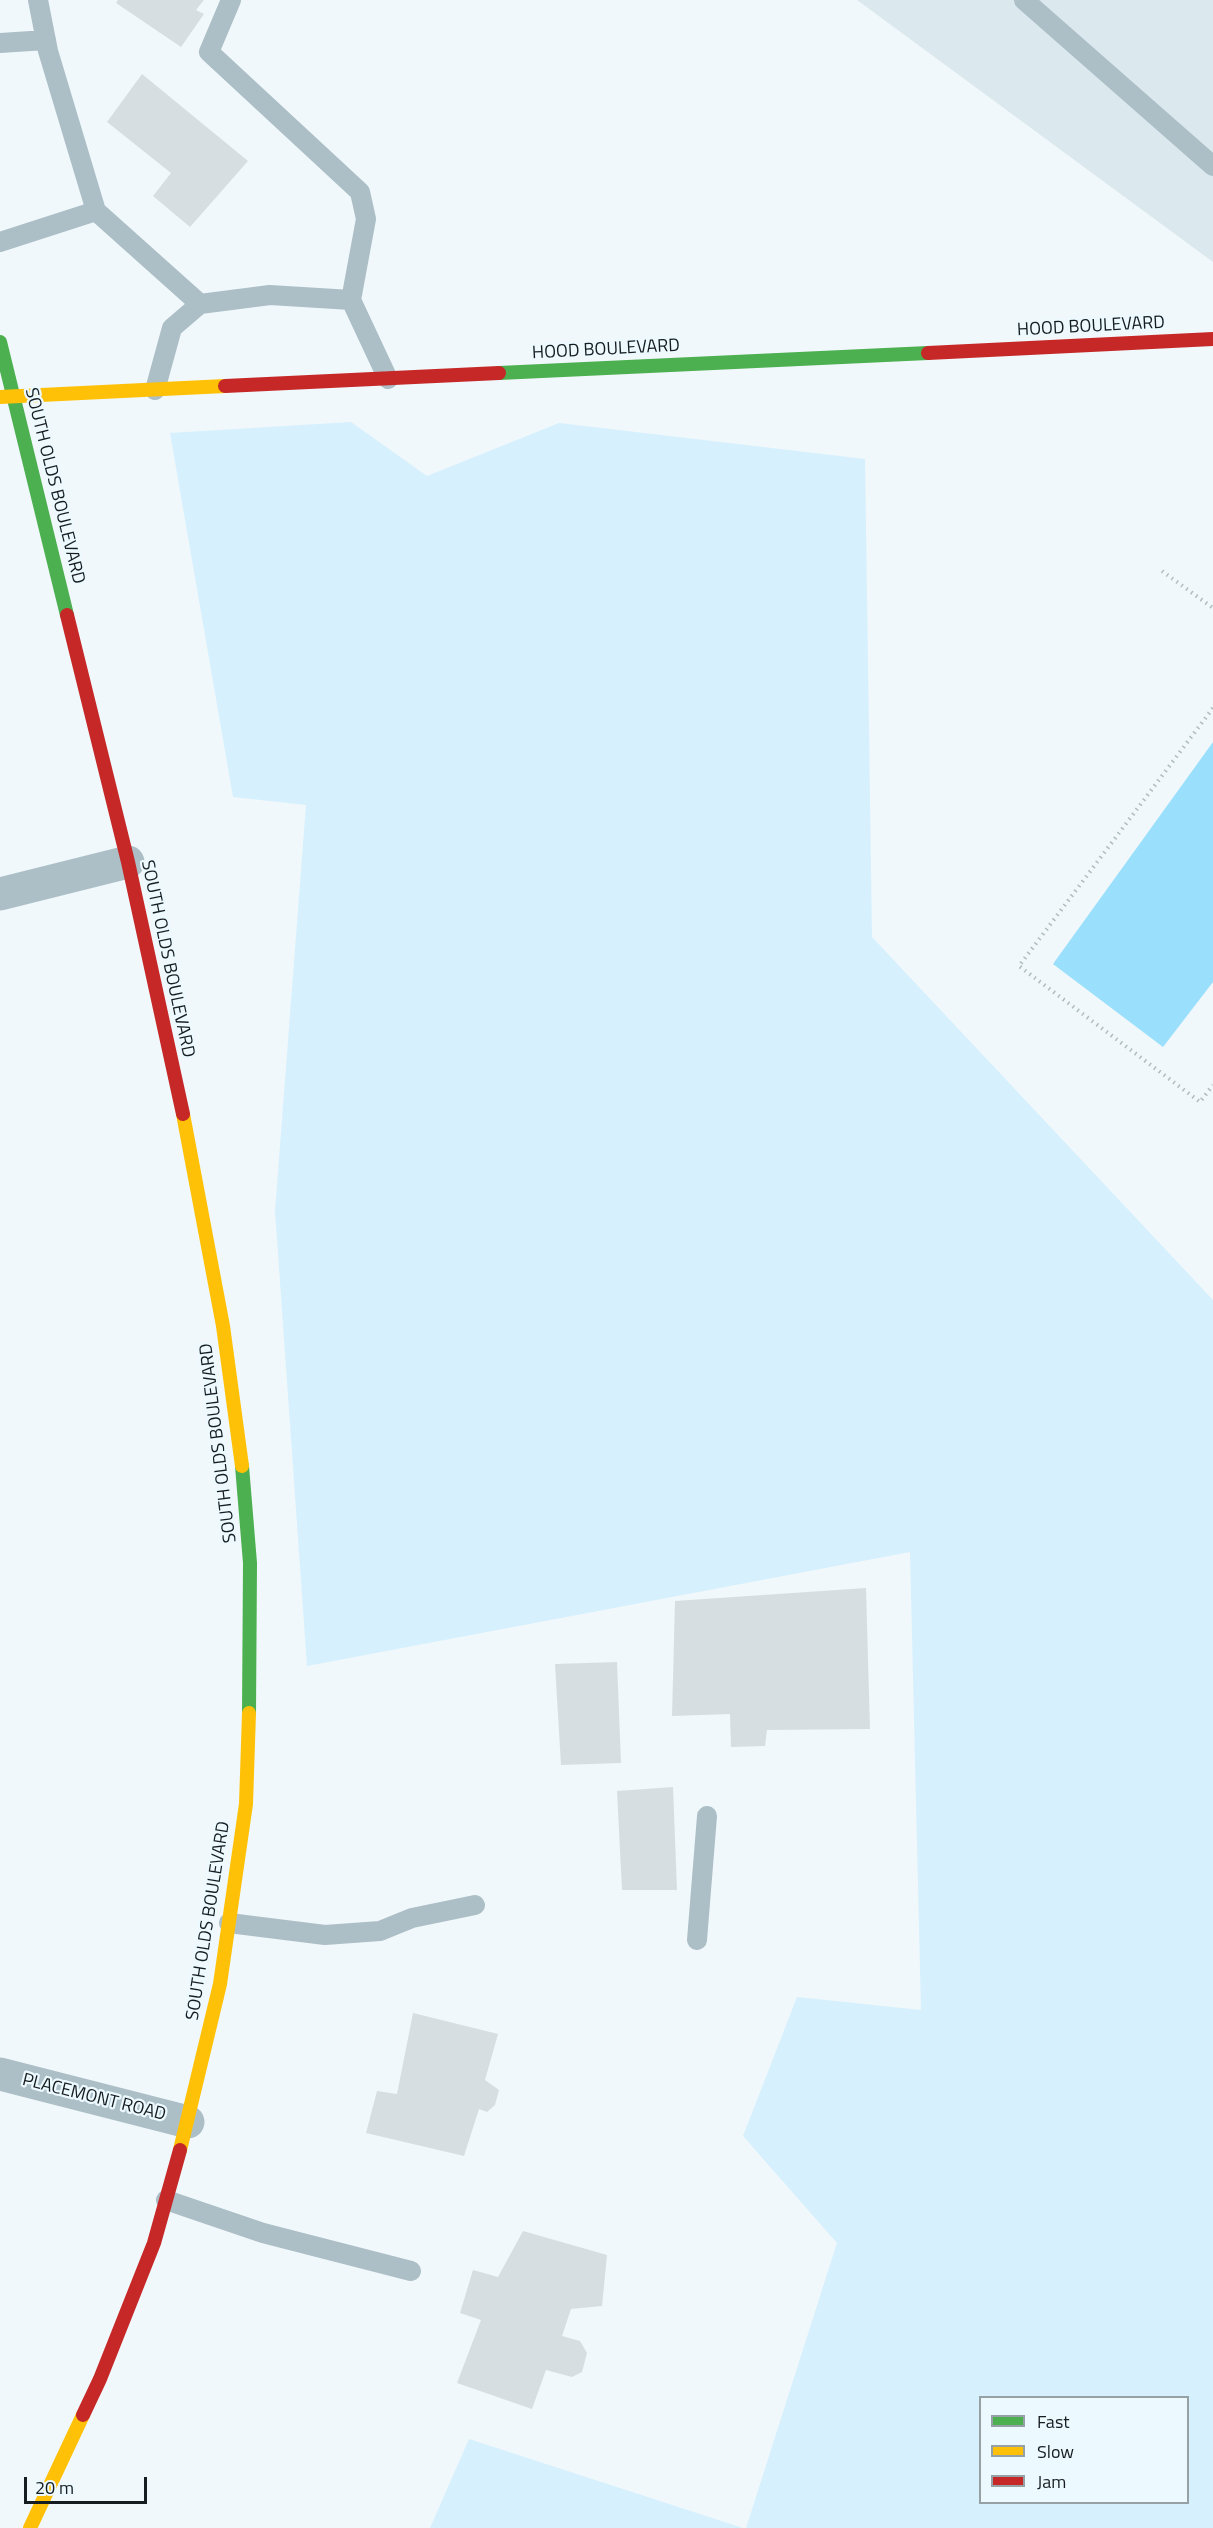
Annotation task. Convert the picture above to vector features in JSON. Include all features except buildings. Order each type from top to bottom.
[{"type":"street","name":"HOOD BOULEVARD","points":[[7,397],[1213,339]]},
{"type":"street","name":"SOUTH OLDS BOULEVARD","points":[[0,342],[7,397],[128,862],[194,1166],[223,1326],[241,1449],[250,1563],[251,1648],[246,1804],[220,1984],[189,2122],[154,2243],[100,2379],[30,2528]]},
{"type":"street","points":[[0,894],[128,862]]},
{"type":"street","name":"PLACEMONT ROAD","points":[[0,2074],[189,2122]]},
{"type":"lane","points":[[38,0],[46,40],[96,211],[200,304]]},
{"type":"lane","points":[[231,0],[209,52],[360,192],[366,219],[351,300],[388,379]]},
{"type":"lane","points":[[1024,0],[1213,166]]},
{"type":"lane","points":[[0,42],[46,40]]},
{"type":"lane","points":[[0,242],[96,211]]},
{"type":"lane","points":[[155,390],[172,328],[200,304],[270,295],[351,300]]},
{"type":"lane","points":[[698,1940],[707,1816]]},
{"type":"lane","points":[[229,1923],[325,1935],[380,1931],[412,1918],[475,1905]]},
{"type":"lane","points":[[166,2200],[263,2233],[411,2271]]},
{"type":"path","points":[[1162,571],[1213,608]]},
{"type":"path","points":[[1213,708],[1019,966],[1200,1102],[1213,1085]]},
{"type":"shaded area","points":[[857,0],[1213,0],[1213,262]]},
{"type":"shaded area","points":[[351,422],[427,476],[559,423],[865,459],[872,937],[1213,1300],[1213,2528],[746,2528],[837,2243],[743,2136],[797,1997],[921,2010],[910,1552],[307,1666],[275,1211],[306,805],[233,797],[170,433]]},
{"type":"shaded area","points":[[469,2439],[743,2528],[430,2528]]},
{"type":"water","points":[[1213,742],[1213,982],[1163,1047],[1053,964]]},
{"type":"traffic: fast","points":[[0,342],[67,615]]},
{"type":"traffic: fast","points":[[499,373],[928,353]]},
{"type":"traffic: fast","points":[[242,1466],[250,1563],[249,1713]]},
{"type":"traffic: slow","points":[[0,397],[225,386]]},
{"type":"traffic: slow","points":[[183,1114],[223,1326],[242,1466]]},
{"type":"traffic: slow","points":[[180,2150],[220,1984],[246,1804],[249,1713]]},
{"type":"traffic: slow","points":[[30,2528],[83,2415]]},
{"type":"traffic: jam","points":[[928,353],[1213,339]]},
{"type":"traffic: jam","points":[[225,386],[499,373]]},
{"type":"traffic: jam","points":[[67,615],[128,862],[183,1114]]},
{"type":"traffic: jam","points":[[83,2415],[100,2379],[154,2243],[180,2150]]}]
